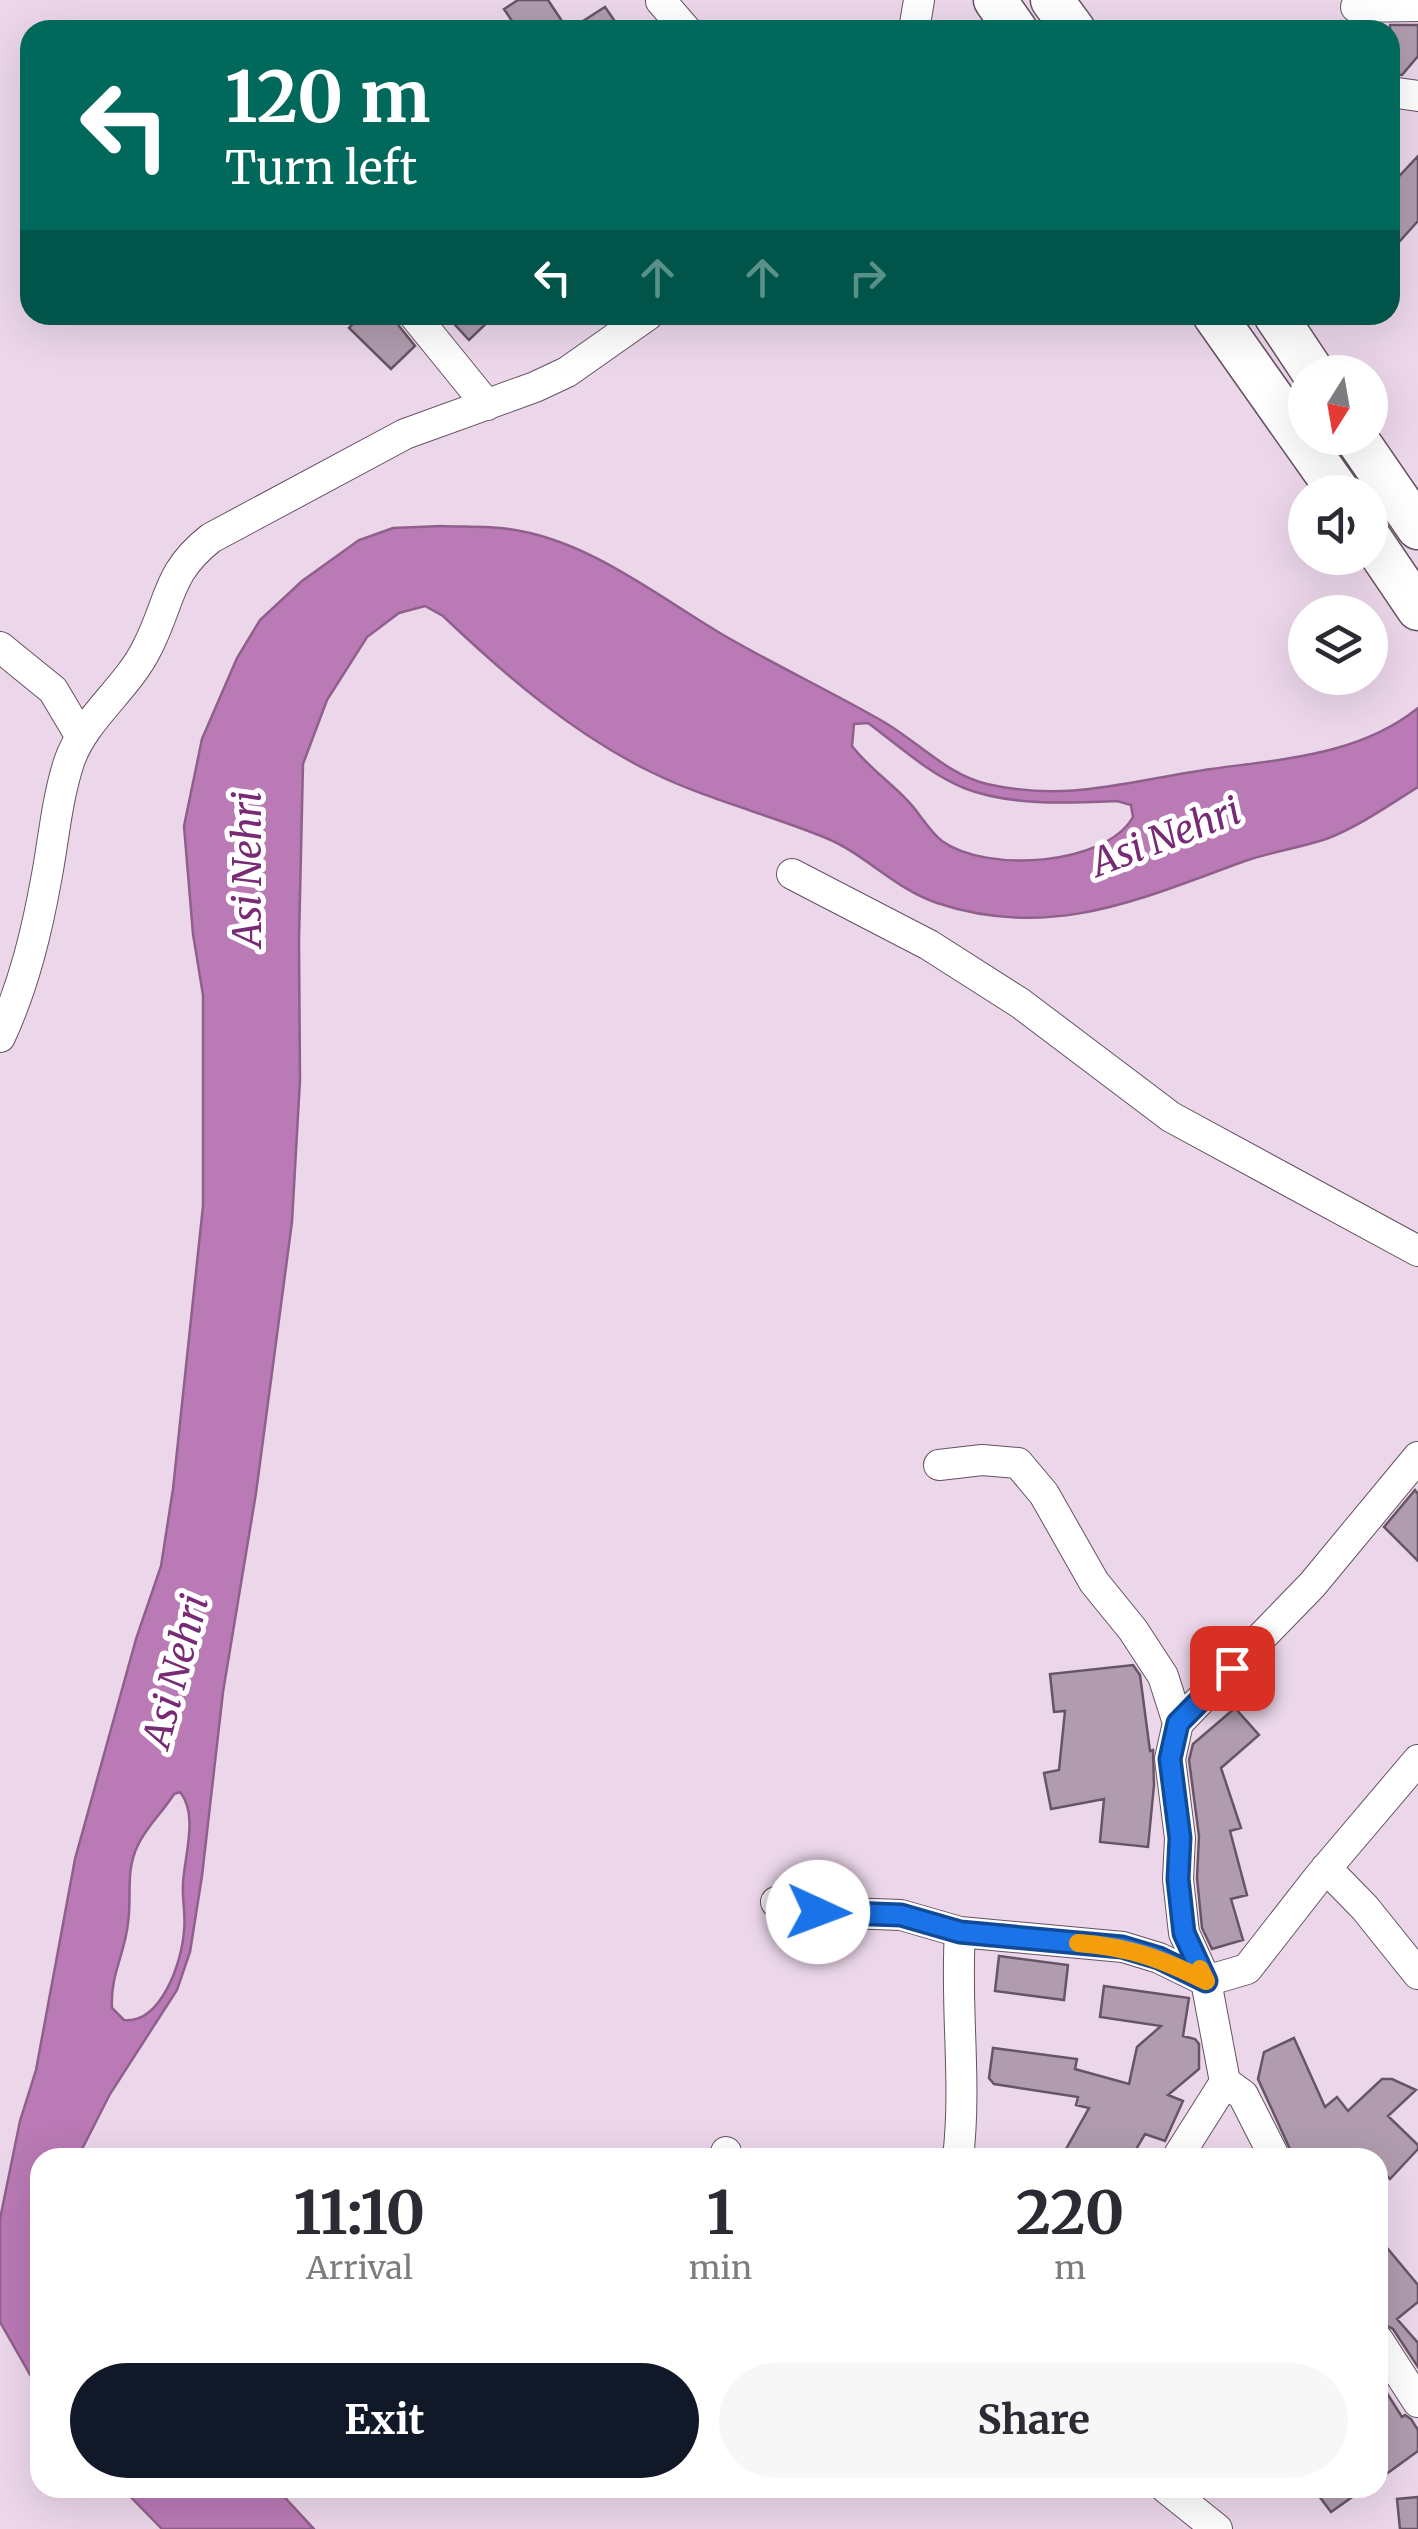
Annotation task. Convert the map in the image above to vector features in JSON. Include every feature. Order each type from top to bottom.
[{"type":"highway","points":[[1221,325],[1327,475]]},
{"type":"highway","points":[[1283,325],[1303,355]]},
{"type":"highway","points":[[1368,455],[1418,528]]},
{"type":"highway","points":[[1388,565],[1418,609]]},
{"type":"street","points":[[661,1],[677,20]]},
{"type":"street","points":[[1355,12],[1418,6]]},
{"type":"street","points":[[422,325],[487,405]]},
{"type":"street","points":[[0,1036],[33,945],[63,784],[82,737],[139,664],[174,580],[194,551],[211,538],[405,434],[567,372],[634,325]]},
{"type":"street","points":[[1,649],[53,690],[82,737]]},
{"type":"street","points":[[792,874],[929,945],[1020,1003],[1171,1117],[1418,1252]]},
{"type":"street","points":[[939,1465],[982,1460],[1018,1463],[1044,1494],[1094,1582],[1133,1630],[1163,1676],[1178,1723],[1170,1759],[1180,1838],[1178,1879],[1184,1933],[1206,1981],[1225,2082],[1183,2148]]},
{"type":"street","points":[[1178,1723],[1312,1585],[1415,1467]]},
{"type":"street","points":[[776,1902],[818,1912],[901,1915],[960,1932],[1122,1947],[1159,1958],[1206,1981],[1247,1969],[1418,1760]]},
{"type":"street","points":[[1326,1868],[1366,1908],[1418,1974]]},
{"type":"street","points":[[959,2148],[963,2122],[960,1932]]},
{"type":"street","points":[[1225,2082],[1244,2096],[1270,2148]]},
{"type":"street","points":[[1388,2356],[1418,2402]]},
{"type":"street","points":[[1178,2498],[1217,2529]]},
{"type":"water","name":"Asi Nehri","points":[[441,526],[501,528],[567,545],[622,572],[725,636],[884,722],[959,773],[987,784],[1074,791],[1293,758],[1371,736],[1418,708],[1418,787],[1326,839],[1255,858],[1131,901],[1057,916],[979,914],[922,897],[826,838],[692,790],[621,756],[540,701],[443,616],[425,606],[399,613],[367,637],[327,700],[303,764],[300,1080],[292,1222],[256,1493],[223,1692],[190,1952],[177,1990],[110,2094],[83,2148],[30,2148],[30,2374],[0,2322],[0,2219],[20,2121],[36,2070],[75,1859],[136,1639],[161,1566],[203,1206],[203,995],[193,934],[184,826],[202,739],[237,658],[260,620],[302,581],[359,540],[393,528]],"holes":[[[868,723],[926,767],[982,794],[1020,801],[1117,801],[1131,805],[1133,817],[1119,833],[1072,855],[1014,860],[962,851],[937,837],[907,800],[852,746],[854,724]],[[180,1792],[186,1801],[190,1824],[179,1959],[159,2002],[137,2019],[124,2020],[112,2008],[112,1996],[126,1934],[132,1864],[138,1845],[174,1794]]]},
{"type":"water","points":[[132,2498],[285,2498],[314,2529],[162,2529]]},
{"type":"building","points":[[518,0],[548,0],[561,20],[511,20],[504,9]]},
{"type":"building","points":[[605,7],[614,20],[585,20]]},
{"type":"building","points":[[1400,25],[1418,25],[1418,56],[1402,75]]},
{"type":"building","points":[[1418,156],[1418,221],[1400,241],[1400,175]]},
{"type":"building","points":[[399,325],[415,346],[391,369],[349,328]]},
{"type":"building","points":[[455,325],[485,325],[469,340]]},
{"type":"building","points":[[1415,1490],[1418,1494],[1418,1561],[1384,1527]]},
{"type":"building","points":[[1133,1665],[1140,1675],[1150,1751],[1153,1750],[1148,1847],[1100,1842],[1104,1799],[1051,1809],[1044,1773],[1059,1770],[1065,1711],[1054,1712],[1050,1674]]},
{"type":"building","points":[[1235,1708],[1259,1735],[1221,1768],[1241,1828],[1230,1831],[1247,1895],[1231,1899],[1243,1940],[1212,1949],[1202,1928],[1197,1878],[1199,1836],[1189,1760],[1193,1744]]},
{"type":"building","points":[[999,1956],[1068,1965],[1064,2000],[995,1991]]},
{"type":"building","points":[[1104,1986],[1189,1998],[1183,2036],[1199,2044],[1199,2069],[1168,2095],[1183,2101],[1165,2141],[1145,2134],[1137,2148],[1067,2148],[1089,2108],[1076,2105],[1078,2097],[994,2084],[989,2078],[993,2048],[1077,2059],[1075,2069],[1129,2084],[1137,2047],[1161,2026],[1100,2017]]},
{"type":"building","points":[[1294,2038],[1325,2107],[1337,2097],[1348,2111],[1382,2079],[1392,2079],[1416,2090],[1388,2116],[1418,2149],[1390,2179],[1388,2148],[1289,2148],[1258,2079],[1264,2052]]},
{"type":"building","points":[[1388,2249],[1418,2285],[1418,2302],[1397,2319],[1418,2343],[1418,2367],[1388,2326]]},
{"type":"building","points":[[1388,2395],[1402,2417],[1411,2419],[1418,2430],[1418,2451],[1388,2473]]},
{"type":"building","points":[[1418,2497],[1418,2529],[1400,2529],[1397,2499]]},
{"type":"building","points":[[1320,2498],[1351,2498],[1331,2512]]},
{"type":"slow traffic","points":[[1078,1943],[1122,1947],[1159,1958],[1206,1981],[1200,1969]]},
{"type":"route","points":[[818,1912],[901,1915],[960,1932],[1122,1947],[1159,1958],[1206,1981],[1184,1933],[1178,1879],[1180,1838],[1170,1759],[1178,1723],[1232,1668]]}]
